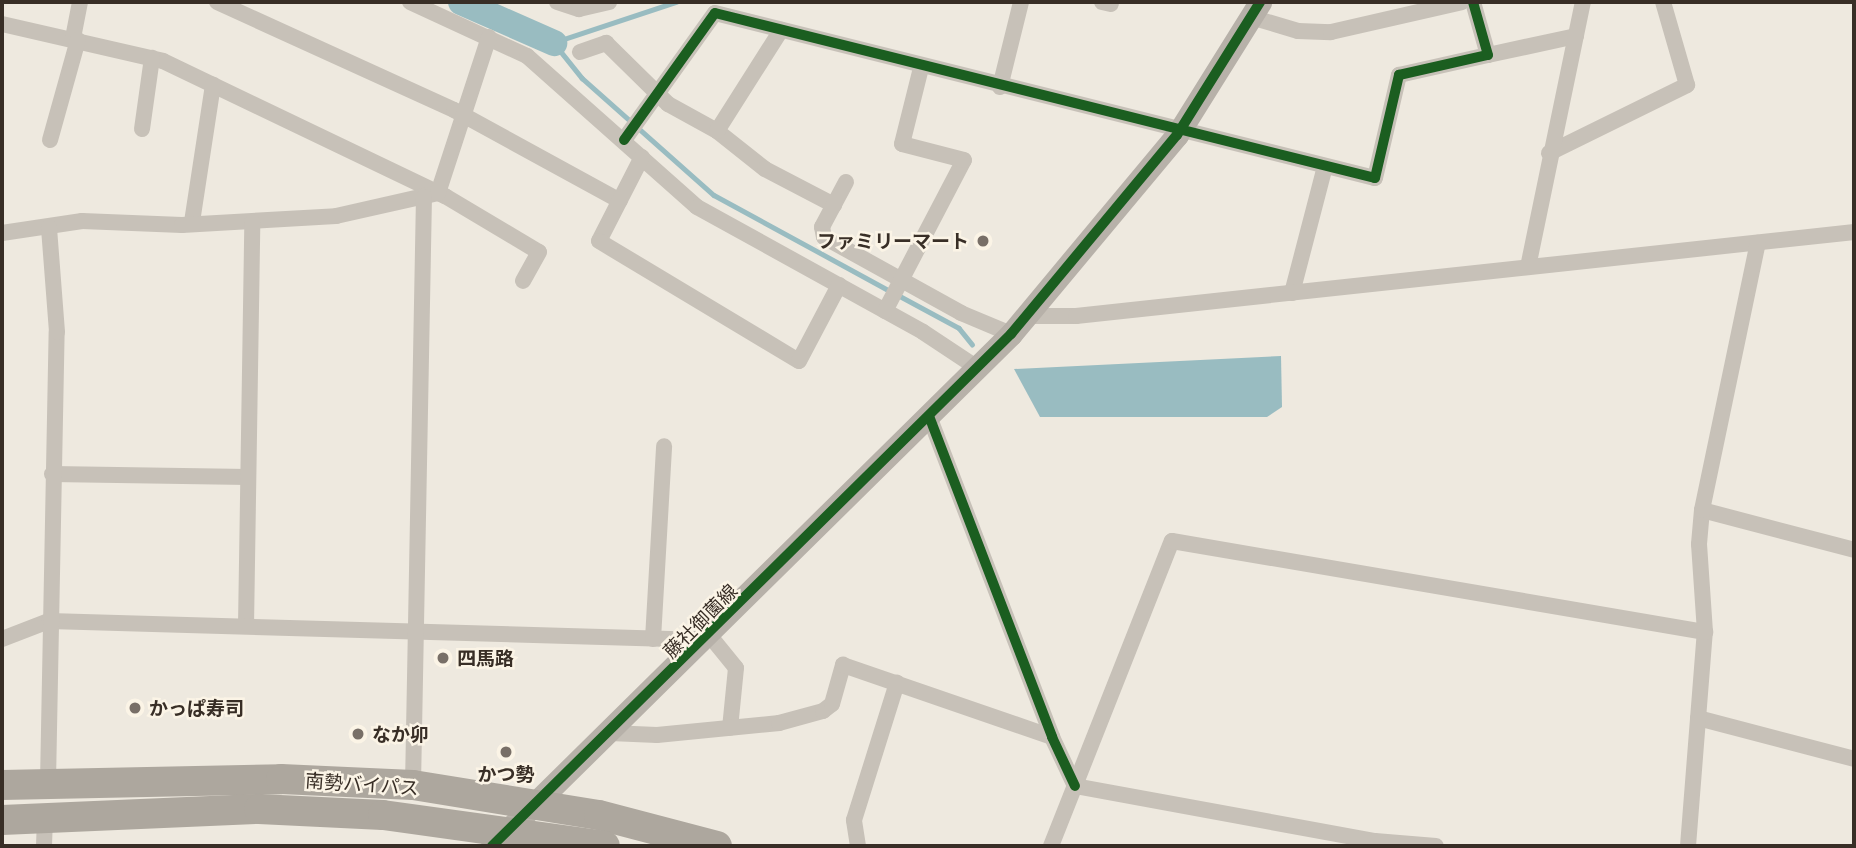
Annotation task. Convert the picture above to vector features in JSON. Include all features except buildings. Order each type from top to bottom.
[{"type":"highway","name":"南勢バイパス","points":[[2,785],[281,779],[413,785],[599,815],[717,846]]},
{"type":"highway","name":"南勢バイパス","points":[[2,820],[45,832],[259,809],[383,815],[500,838],[605,846]]},
{"type":"street","points":[[50,140],[75,39],[80,2]]},
{"type":"street","points":[[218,2],[464,116],[620,201]]},
{"type":"street","points":[[410,2],[527,56],[628,136],[642,157],[697,207],[886,309],[979,369]]},
{"type":"street","points":[[557,2],[579,9],[602,3]]},
{"type":"street","points":[[1000,87],[1021,2]]},
{"type":"street","points":[[1256,9],[1298,31],[1331,32],[1462,2]]},
{"type":"street","points":[[1473,2],[1488,55]]},
{"type":"street","points":[[1528,267],[1549,153],[1583,2]]},
{"type":"street","points":[[1549,153],[1687,85],[1663,2]]},
{"type":"street","name":"藤社御薗線","points":[[500,838],[979,369],[1180,130],[1256,9]]},
{"type":"street","points":[[628,136],[646,116],[658,94],[715,13],[921,68],[1375,178],[1399,75],[1576,36]]},
{"type":"street","points":[[2,24],[152,58],[213,85],[539,252],[523,281]]},
{"type":"street","points":[[717,131],[781,30]]},
{"type":"street","points":[[413,785],[415,633],[431,195],[464,116],[489,37]]},
{"type":"street","points":[[580,52],[606,43],[658,94],[695,123],[717,131],[765,169],[834,205]]},
{"type":"street","points":[[142,129],[152,58]]},
{"type":"street","points":[[886,309],[964,160],[902,144],[921,68]]},
{"type":"street","points":[[192,222],[213,85]]},
{"type":"street","points":[[642,157],[599,241],[799,361],[839,285]]},
{"type":"street","points":[[1292,293],[1325,166]]},
{"type":"street","points":[[846,182],[822,228],[824,237],[932,297],[1018,325],[1076,316],[1854,232]]},
{"type":"street","points":[[2,233],[82,221],[158,225],[336,216],[431,195]]},
{"type":"street","points":[[246,626],[252,222]]},
{"type":"street","points":[[48,782],[49,621],[57,332],[50,227]]},
{"type":"street","points":[[1688,846],[1705,632],[1699,544],[1702,510],[1758,243]]},
{"type":"street","points":[[929,416],[1052,737],[1075,786]]},
{"type":"street","points":[[653,639],[664,446]]},
{"type":"street","points":[[52,474],[248,477]]},
{"type":"street","points":[[1702,510],[1854,550]]},
{"type":"street","points":[[1051,846],[1172,541],[1705,632]]},
{"type":"street","points":[[2,639],[49,621],[415,633],[707,638],[736,668],[730,728]]},
{"type":"street","points":[[610,733],[657,735],[779,723],[823,710],[832,704],[843,665],[1052,737]]},
{"type":"street","points":[[858,846],[854,820],[897,683]]},
{"type":"street","points":[[1698,718],[1854,760]]},
{"type":"street","points":[[1075,786],[1375,844],[1436,846]]},
{"type":"water","points":[[1281,356],[1282,407],[1267,417],[1040,417],[1014,369]]},
{"type":"waterway","points":[[461,2],[554,43]]},
{"type":"waterway","points":[[677,2],[554,43],[582,78],[714,195],[890,291]]},
{"type":"waterway","points":[[898,295],[959,328],[972,344]]},
{"type":"cycle path","points":[[492,846],[1011,334],[1177,135],[1260,2]]},
{"type":"cycle path","points":[[624,140],[715,13],[1375,178],[1399,75],[1488,55],[1473,2]]},
{"type":"cycle path","points":[[929,416],[1052,737],[1075,786]]},
{"type":"place","name":"ファミリーマート","points":[[983,241]]},
{"type":"place","name":"四馬路","points":[[443,658]]},
{"type":"place","name":"かっぱ寿司","points":[[135,708]]},
{"type":"place","name":"なか卯","points":[[358,734]]},
{"type":"place","name":"かつ勢","points":[[506,752]]}]
